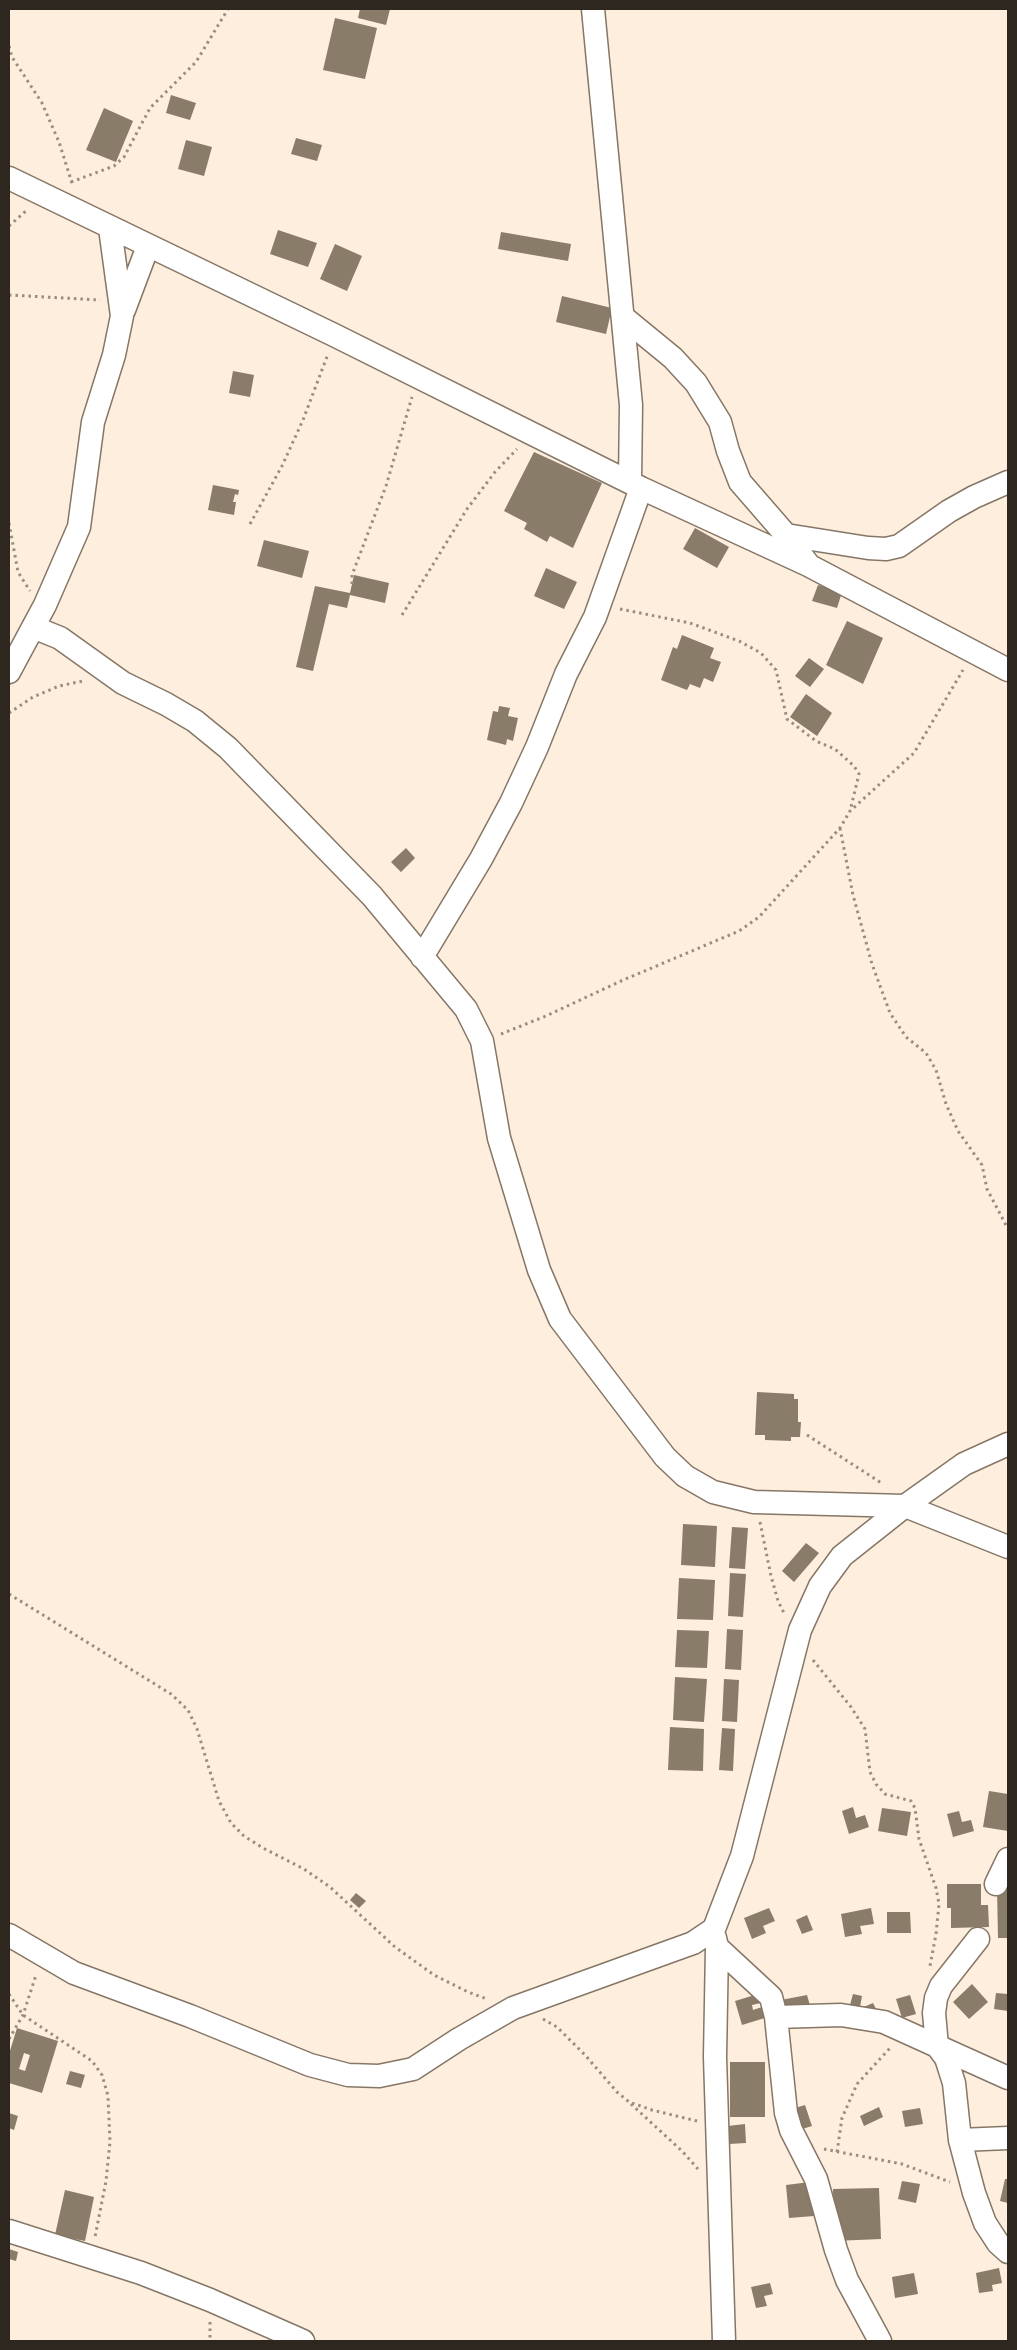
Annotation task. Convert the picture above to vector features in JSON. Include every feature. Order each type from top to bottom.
[{"type":"street","points":[[422,957],[481,859],[511,803],[537,746],[566,674],[595,617],[635,485],[631,405],[593,9]]},
{"type":"street","points":[[9,178],[46,194],[81,214],[334,335],[635,485],[808,564],[1008,670]]},
{"type":"street","points":[[110,228],[122,308]]},
{"type":"street","points":[[9,672],[45,605],[79,527],[93,422],[114,355],[122,308],[148,246]]},
{"type":"street","points":[[623,317],[673,358],[696,383],[720,422],[728,451],[740,482],[786,535],[808,564]]},
{"type":"street","points":[[786,535],[868,548],[886,549],[899,546],[949,511],[974,497],[1008,482]]},
{"type":"street","points":[[33,628],[60,638],[123,683],[188,717],[228,748],[372,896],[466,1009],[482,1041],[499,1138],[539,1270],[560,1319],[665,1457],[685,1476],[713,1492],[754,1502],[901,1506],[1008,1547]]},
{"type":"street","points":[[724,2341],[715,2057],[715,1938],[742,1856],[797,1640],[820,1586],[842,1556],[901,1506],[964,1464],[1008,1444]]},
{"type":"street","points":[[996,1884],[1008,1859]]},
{"type":"street","points":[[9,1935],[74,1972],[190,2016],[310,2065],[348,2075],[379,2076],[414,2069],[459,2039],[513,2008],[693,1943],[715,1938]]},
{"type":"street","points":[[715,1938],[771,1997],[776,2017],[786,2113],[796,2142],[816,2179],[836,2250],[848,2280],[880,2341]]},
{"type":"street","points":[[978,1938],[941,1986],[936,1998],[934,2013],[937,2046],[946,2058],[954,2083],[960,2140],[974,2193],[985,2223],[998,2243],[1008,2252]]},
{"type":"street","points":[[776,2017],[840,2015],[884,2022],[1008,2078]]},
{"type":"street","points":[[960,2140],[1008,2138]]},
{"type":"street","points":[[9,2231],[141,2272],[303,2341]]},
{"type":"path","points":[[71,182],[114,166],[124,157],[150,108],[196,62],[228,9]]},
{"type":"path","points":[[9,46],[12,57],[42,103],[60,142],[81,214]]},
{"type":"path","points":[[9,295],[122,308]]},
{"type":"path","points":[[250,524],[266,497],[303,420],[334,335]]},
{"type":"path","points":[[352,584],[352,575],[401,439],[417,377]]},
{"type":"path","points":[[402,615],[467,509],[495,472],[533,433]]},
{"type":"path","points":[[9,523],[18,572],[28,589],[45,605]]},
{"type":"path","points":[[482,1041],[546,1016],[739,930],[759,917],[840,828],[850,811],[859,774],[854,766],[835,749],[816,741],[787,719],[776,670],[761,653],[739,642],[690,623],[617,608],[606,609],[595,617]]},
{"type":"path","points":[[850,811],[914,753],[973,652]]},
{"type":"path","points":[[9,713],[33,697],[59,686],[80,681],[88,682]]},
{"type":"path","points":[[840,828],[853,895],[872,964],[890,1013],[906,1037],[926,1053],[936,1070],[946,1104],[958,1131],[982,1165],[987,1189],[1008,1229]]},
{"type":"path","points":[[807,1435],[879,1480],[901,1506]]},
{"type":"path","points":[[754,1502],[760,1517],[778,1601],[797,1640],[851,1707],[865,1729],[870,1772],[876,1784],[885,1794],[911,1802],[915,1808],[919,1839],[936,1888],[938,1904],[936,1934],[929,1969]]},
{"type":"path","points":[[9,1594],[171,1694],[188,1710],[197,1729],[219,1801],[231,1823],[244,1836],[304,1869],[330,1887],[395,1947],[434,1975],[468,1992],[545,2020],[557,2027],[585,2055],[617,2092],[682,2151],[719,2198]]},
{"type":"path","points":[[9,2039],[23,2015],[43,1954]]},
{"type":"path","points":[[9,1994],[23,2015],[92,2061],[102,2075],[108,2096],[110,2142],[91,2257]]},
{"type":"path","points":[[837,2152],[842,2118],[856,2084],[906,2032]]},
{"type":"path","points":[[629,2102],[652,2110],[717,2125]]},
{"type":"path","points":[[796,2142],[902,2164],[938,2176],[974,2193]]},
{"type":"building","points":[[360,9],[390,9],[386,25],[358,18]]},
{"type":"building","points":[[335,18],[377,28],[365,79],[323,70]]},
{"type":"building","points":[[171,95],[196,103],[190,120],[166,113]]},
{"type":"building","points":[[104,108],[133,121],[116,162],[86,150]]},
{"type":"building","points":[[296,138],[322,145],[317,161],[291,154]]},
{"type":"building","points":[[186,140],[212,147],[204,176],[178,169]]},
{"type":"building","points":[[278,230],[317,243],[308,267],[270,254]]},
{"type":"building","points":[[501,232],[571,244],[568,261],[498,249]]},
{"type":"building","points":[[335,244],[362,256],[347,291],[320,279]]},
{"type":"building","points":[[562,296],[612,308],[606,334],[556,322]]},
{"type":"building","points":[[233,371],[254,375],[250,397],[229,393]]},
{"type":"building","points":[[534,452],[602,483],[573,548],[550,536],[547,542],[524,529],[527,523],[504,511]]},
{"type":"building","points":[[213,485],[239,490],[238,495],[235,494],[233,502],[236,502],[234,515],[208,510]]},
{"type":"building","points":[[695,528],[729,547],[717,568],[683,549]]},
{"type":"building","points":[[264,540],[309,551],[302,578],[257,566]]},
{"type":"building","points":[[546,568],[577,582],[564,609],[534,596]]},
{"type":"building","points":[[354,575],[389,583],[385,603],[350,595],[347,608],[329,604],[313,671],[296,667],[315,586],[350,593]]},
{"type":"building","points":[[818,585],[842,592],[837,608],[812,601]]},
{"type":"building","points":[[847,621],[883,638],[863,684],[826,665]]},
{"type":"building","points":[[682,635],[714,648],[710,658],[721,662],[713,682],[704,678],[700,688],[690,684],[687,690],[661,680],[673,647],[677,649]]},
{"type":"building","points":[[809,658],[824,669],[810,687],[795,676]]},
{"type":"building","points":[[806,694],[832,713],[817,736],[790,717]]},
{"type":"building","points":[[499,706],[510,708],[508,716],[518,718],[513,741],[507,739],[506,745],[487,740],[493,711],[498,712]]},
{"type":"building","points":[[406,848],[415,858],[401,872],[391,862]]},
{"type":"building","points":[[757,1392],[794,1394],[794,1399],[798,1399],[798,1422],[801,1422],[800,1437],[791,1437],[791,1441],[765,1440],[765,1435],[755,1435]]},
{"type":"building","points":[[683,1524],[717,1526],[715,1567],[681,1565]]},
{"type":"building","points":[[732,1527],[748,1528],[745,1569],[729,1568]]},
{"type":"building","points":[[806,1543],[819,1553],[794,1582],[782,1571]]},
{"type":"building","points":[[730,1573],[746,1574],[743,1617],[728,1616]]},
{"type":"building","points":[[679,1578],[715,1580],[713,1620],[677,1619]]},
{"type":"building","points":[[727,1629],[743,1630],[741,1670],[725,1669]]},
{"type":"building","points":[[677,1630],[709,1631],[707,1668],[675,1667]]},
{"type":"building","points":[[675,1677],[707,1679],[704,1722],[673,1720]]},
{"type":"building","points":[[724,1679],[739,1680],[737,1722],[722,1721]]},
{"type":"building","points":[[670,1727],[704,1729],[703,1771],[668,1770]]},
{"type":"building","points":[[722,1728],[735,1729],[733,1771],[719,1770]]},
{"type":"building","points":[[989,1791],[1008,1794],[1008,1831],[983,1827]]},
{"type":"building","points":[[853,1807],[856,1818],[865,1815],[869,1827],[849,1834],[842,1811]]},
{"type":"building","points":[[882,1808],[911,1812],[907,1836],[878,1831]]},
{"type":"building","points":[[959,1811],[962,1822],[971,1820],[974,1831],[953,1837],[947,1814]]},
{"type":"building","points":[[947,1884],[981,1884],[981,1905],[988,1905],[989,1927],[951,1928],[951,1908],[947,1908]]},
{"type":"building","points":[[997,1887],[1008,1887],[1008,1938],[998,1938]]},
{"type":"building","points":[[356,1893],[366,1901],[359,1908],[350,1900]]},
{"type":"building","points":[[769,1908],[775,1921],[763,1926],[766,1933],[752,1939],[744,1918]]},
{"type":"building","points":[[871,1908],[874,1924],[860,1926],[862,1934],[845,1937],[841,1914]]},
{"type":"building","points":[[887,1912],[910,1912],[911,1933],[887,1933]]},
{"type":"building","points":[[807,1915],[813,1930],[802,1934],[796,1920]]},
{"type":"building","points":[[972,1984],[988,2002],[969,2019],[953,2002]]},
{"type":"building","points":[[996,1993],[1008,1994],[1008,2011],[994,2009]]},
{"type":"building","points":[[758,1994],[761,2003],[752,2005],[753,2010],[765,2006],[768,2017],[742,2025],[735,2001]]},
{"type":"building","points":[[853,1994],[862,1996],[860,2007],[850,2005]]},
{"type":"building","points":[[807,1995],[811,2009],[784,2015],[781,2000]]},
{"type":"building","points":[[910,1995],[916,2014],[902,2018],[896,1999]]},
{"type":"building","points":[[873,2003],[877,2011],[859,2009]]},
{"type":"building","points":[[17,2028],[58,2041],[42,2093],[9,2083],[9,2054]],"holes":[[[24,2053],[30,2055],[25,2071],[19,2069]]]},
{"type":"building","points":[[730,2062],[765,2062],[765,2117],[730,2117]]},
{"type":"building","points":[[70,2071],[85,2075],[81,2088],[66,2084]]},
{"type":"building","points":[[805,2105],[812,2126],[799,2130],[792,2109]]},
{"type":"building","points":[[879,2107],[883,2117],[864,2126],[860,2116]]},
{"type":"building","points":[[920,2108],[923,2124],[905,2127],[902,2111]]},
{"type":"building","points":[[9,2113],[18,2116],[14,2130],[9,2128]]},
{"type":"building","points":[[745,2124],[746,2143],[729,2144],[728,2126]]},
{"type":"building","points":[[1005,2179],[1008,2179],[1008,2203],[1000,2201]]},
{"type":"building","points":[[902,2181],[920,2184],[916,2203],[898,2199]]},
{"type":"building","points":[[810,2182],[814,2216],[789,2218],[786,2185]]},
{"type":"building","points":[[879,2188],[881,2239],[834,2241],[833,2189]]},
{"type":"building","points":[[65,2190],[94,2197],[85,2241],[55,2235]]},
{"type":"building","points":[[9,2249],[18,2252],[16,2261],[9,2259]]},
{"type":"building","points":[[999,2268],[1002,2283],[992,2285],[993,2291],[979,2293],[976,2273]]},
{"type":"building","points":[[914,2273],[918,2294],[895,2298],[892,2277]]},
{"type":"building","points":[[770,2283],[773,2294],[764,2296],[767,2306],[756,2308],[751,2287]]}]
